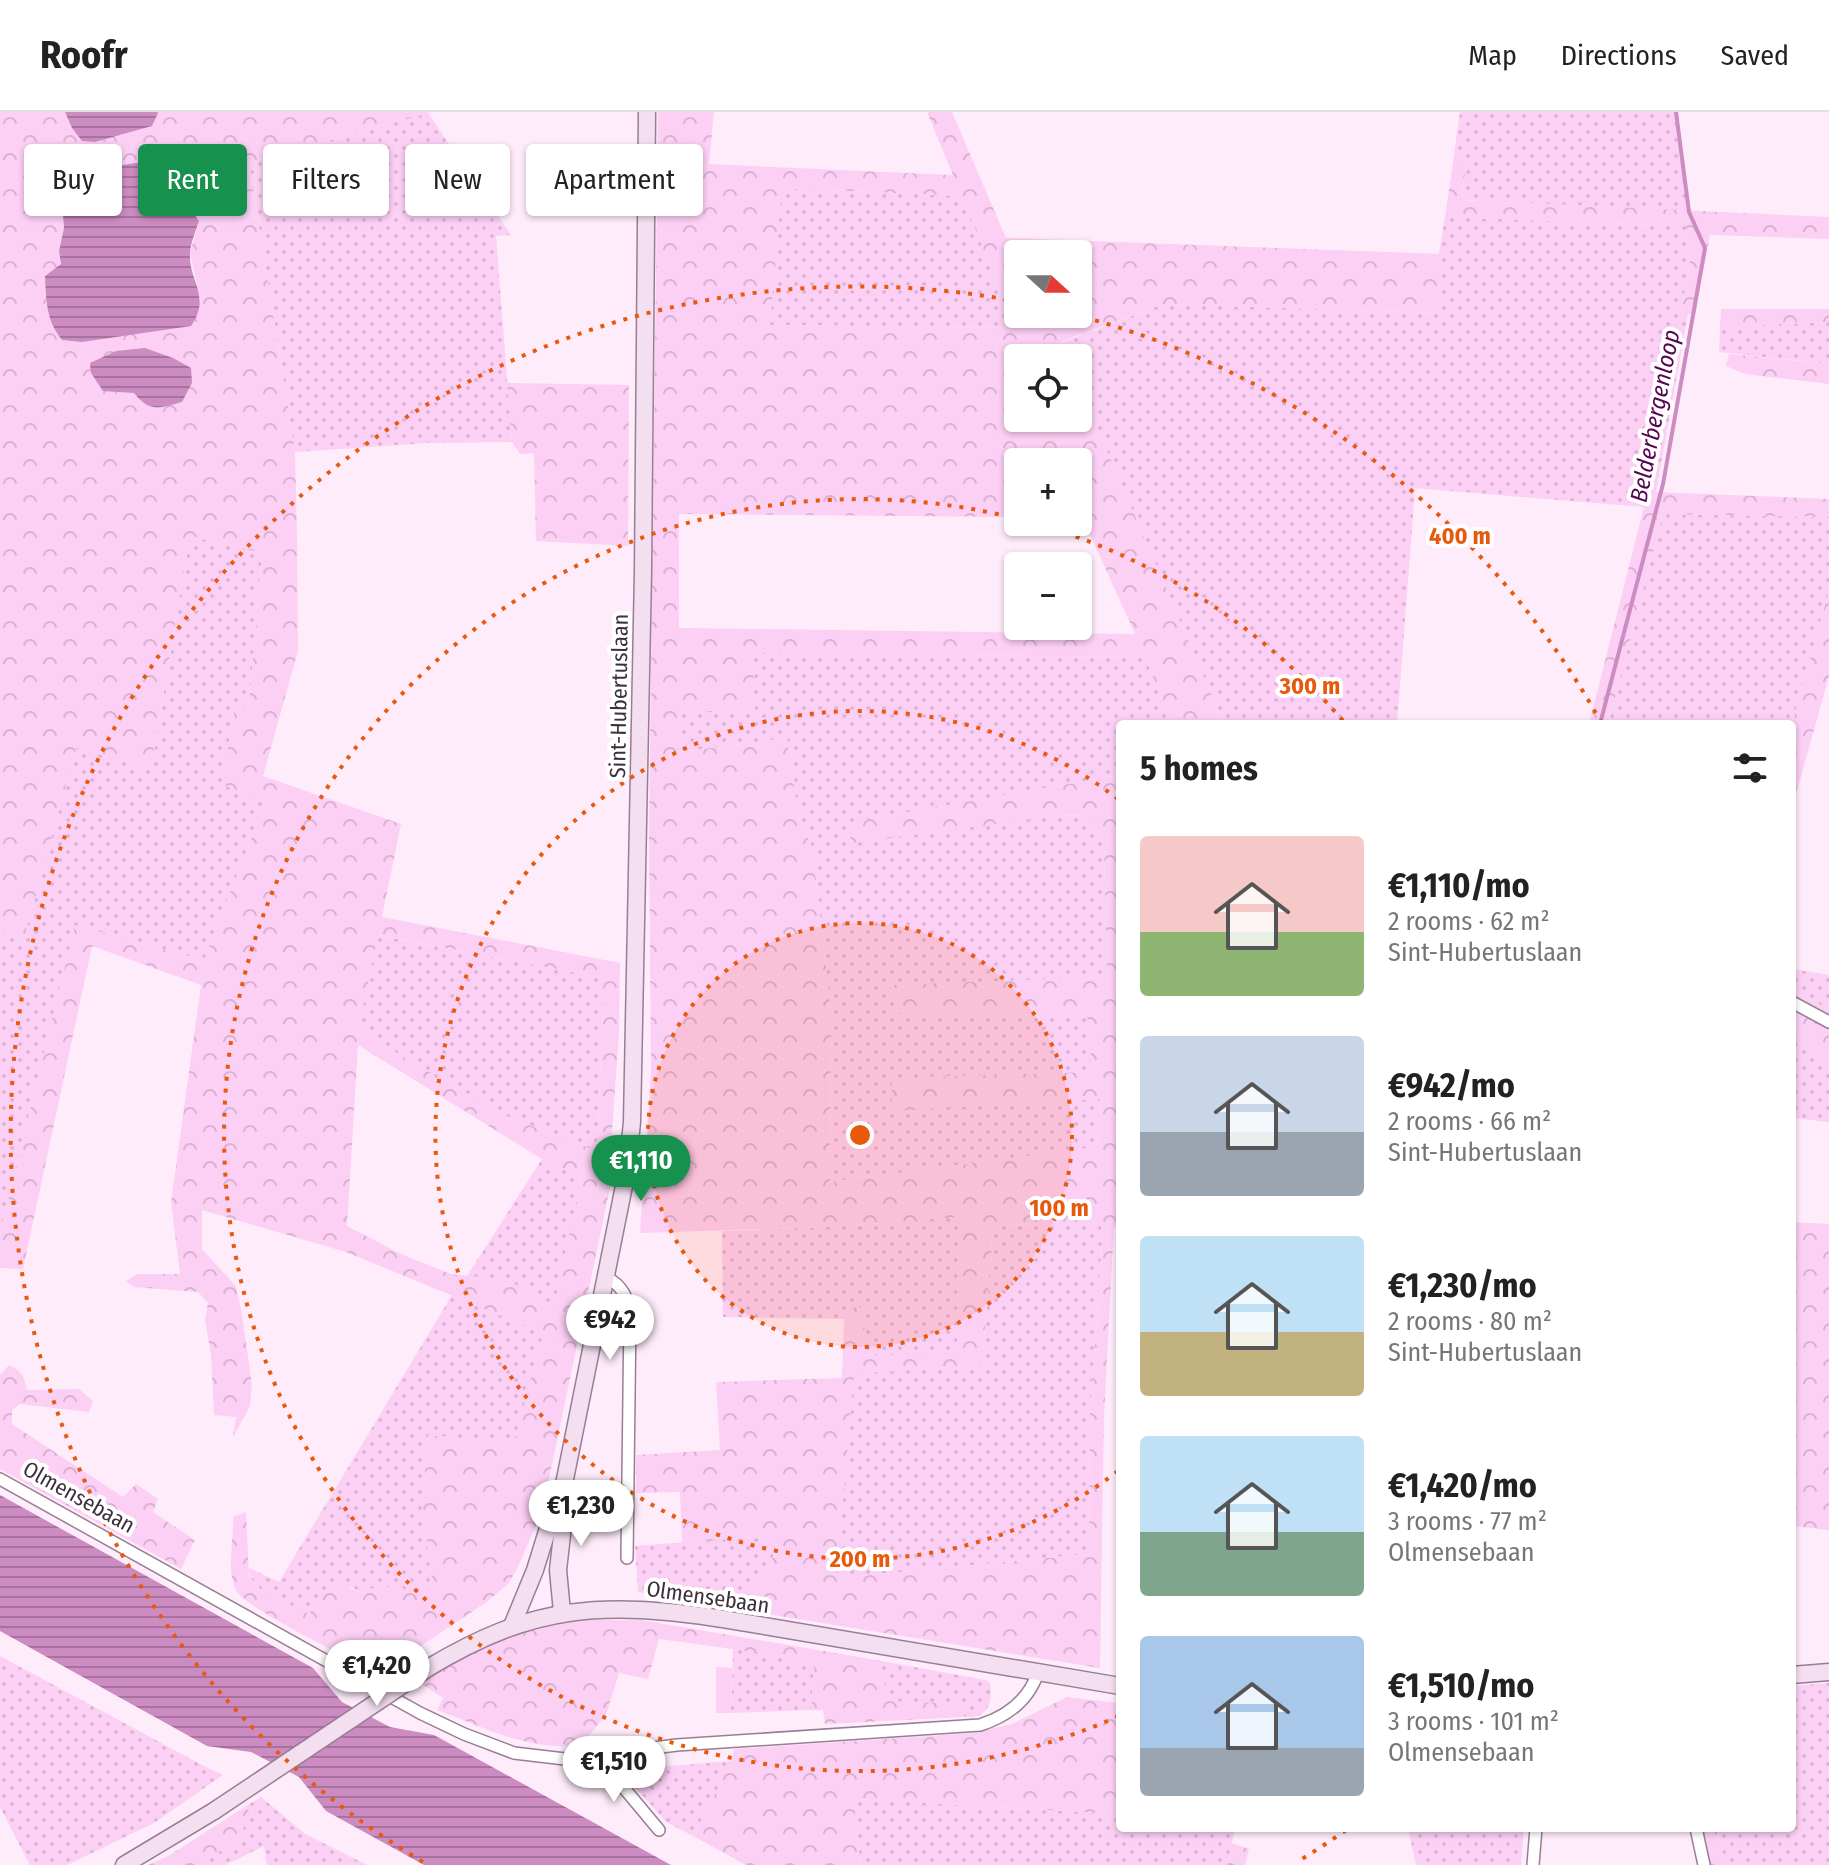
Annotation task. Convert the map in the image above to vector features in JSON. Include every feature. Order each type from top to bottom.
[{"type":"street","name":"Sint-Hubertuslaan","points":[[512,1626],[563,1489],[627,1171],[634,1061],[647,112]]},
{"type":"street","points":[[1796,1004],[1829,1022]]},
{"type":"street","points":[[607,1278],[617,1282],[627,1297],[630,1313],[627,1558]]},
{"type":"street","name":"Olmensebaan","points":[[0,1479],[420,1713],[514,1753],[565,1759],[677,1745],[980,1725],[996,1720],[1018,1705],[1032,1689],[1038,1672]]},
{"type":"street","name":"Sint-Hubertuslaan","points":[[562,1612],[558,1570],[565,1509],[563,1489]]},
{"type":"street","name":"Olmensebaan","points":[[124,1865],[214,1811],[454,1652],[512,1626],[562,1612],[657,1609],[1116,1685]]},
{"type":"street","points":[[1796,1675],[1829,1672]]},
{"type":"street","points":[[604,1752],[624,1788],[659,1830]]},
{"type":"street","points":[[1533,1865],[1536,1832]]},
{"type":"street","points":[[1697,1832],[1704,1865]]},
{"type":"green space","points":[[0,112],[65,112],[72,128],[95,142],[152,126],[158,112],[432,112],[317,144],[263,144],[263,159],[249,163],[295,452],[297,536],[298,651],[263,776],[401,824],[382,917],[620,963],[619,1034],[610,1159],[612,1178],[550,1474],[536,1525],[508,1584],[488,1601],[379,1674],[278,1621],[243,1598],[236,1590],[231,1573],[233,1517],[246,1512],[249,1575],[258,1589],[309,1614],[326,1590],[336,1582],[362,1593],[378,1586],[405,1589],[432,1581],[422,1506],[428,1435],[514,1443],[543,1333],[346,1252],[202,1210],[202,1249],[236,1286],[252,1385],[250,1406],[233,1437],[236,1417],[214,1415],[211,1355],[205,1320],[208,1303],[198,1292],[134,1287],[126,1281],[138,1274],[180,1274],[171,1202],[201,985],[92,946],[23,1269],[0,1268],[0,1234],[75,925],[204,960],[265,803],[222,784],[235,706],[249,707],[262,553],[190,536],[151,769],[76,748],[24,938],[0,932]],"holes":[[[24,144],[122,144],[122,169],[138,172],[138,144],[247,144],[247,216],[196,216],[199,221],[190,253],[201,302],[62,340],[50,318],[45,276],[61,265],[59,251],[63,216],[24,216]],[[378,935],[604,978],[597,1151],[508,1117],[358,1031]],[[358,1045],[553,1166],[582,1175],[554,1305],[507,1280],[451,1274],[403,1255],[347,1226]]]},
{"type":"green space","points":[[658,112],[714,112],[709,164],[953,175],[927,112],[952,112],[1006,238],[1060,240],[1004,240],[1004,301],[962,196],[782,188],[770,325],[1092,328],[1092,241],[1442,254],[1438,313],[1163,304],[1062,344],[1004,344],[1004,432],[1092,432],[1092,416],[1222,720],[1170,720],[1145,657],[752,653],[755,709],[680,714],[681,752],[787,738],[799,820],[812,847],[831,1010],[830,1182],[1097,1147],[1100,1099],[892,1111],[892,1078],[1092,1072],[1087,1015],[895,1013],[891,985],[1107,977],[1104,843],[1088,815],[1055,816],[852,843],[846,823],[1116,776],[1116,1227],[1104,1417],[1100,1668],[742,1610],[752,1589],[768,1571],[777,1545],[755,1537],[682,1543],[680,1492],[636,1493],[636,1455],[720,1450],[716,1382],[842,1378],[844,1319],[849,1308],[862,1307],[866,1342],[863,1356],[957,1353],[958,1217],[829,1227],[640,1233],[651,1072],[649,835],[657,216],[703,216],[703,144],[658,144]],"holes":[[[1004,448],[1092,448],[1091,536],[1135,634],[1092,633],[1092,640],[1004,640],[1004,632],[679,628],[679,514],[1004,517]],[[993,1224],[1101,1226],[1090,1417],[1089,1554],[849,1577],[837,1573],[854,1374],[982,1365]]]},
{"type":"green space","points":[[1460,112],[1675,112],[1690,211],[1462,200],[1466,164],[1453,162]]},
{"type":"green space","points":[[428,113],[449,144],[405,144],[405,216],[498,216],[511,235],[496,236],[512,442],[427,443],[295,452],[249,163],[263,159],[263,216],[389,216],[389,144],[317,144]]},
{"type":"green space","points":[[1453,162],[1466,163],[1462,200],[1829,217],[1829,239],[1710,235],[1695,314],[1681,314],[1690,260],[1686,226],[1445,217]]},
{"type":"green space","points":[[781,188],[962,196],[1004,301],[1004,328],[769,325]]},
{"type":"green space","points":[[1445,217],[1687,226],[1690,260],[1681,313],[1688,314],[1656,492],[1644,507],[1415,488],[1397,720],[1222,720],[1092,416],[1092,344],[1061,343],[1163,304],[1437,313]]},
{"type":"green space","points":[[1721,309],[1829,309],[1829,322],[1720,327]]},
{"type":"green space","points":[[1829,322],[1829,364],[1719,352],[1720,327]]},
{"type":"green space","points":[[1729,354],[1829,364],[1829,384],[1745,374],[1726,366]]},
{"type":"green space","points":[[507,383],[629,385],[628,546],[536,541],[534,453],[520,454],[512,442]]},
{"type":"green space","points":[[1656,492],[1829,499],[1829,517],[1663,514],[1609,720],[1590,720],[1644,507]]},
{"type":"green space","points":[[1663,514],[1829,517],[1829,591],[1793,720],[1609,720]]},
{"type":"green space","points":[[190,536],[262,553],[249,708],[235,706],[222,784],[265,803],[204,960],[75,926],[0,1234],[0,932],[24,938],[76,747],[151,769]]},
{"type":"green space","points":[[1829,591],[1829,676],[1796,795],[1796,720],[1793,720]]},
{"type":"green space","points":[[751,653],[1145,657],[1170,720],[1116,720],[1116,776],[847,823],[1088,815],[1104,843],[1107,977],[891,986],[896,1013],[1087,1015],[1092,1072],[892,1078],[892,1110],[1100,1099],[1097,1147],[830,1182],[831,1010],[812,847],[799,820],[787,738],[680,752],[680,714],[755,709]]},
{"type":"green space","points":[[377,935],[604,978],[597,1152],[508,1117],[358,1031]]},
{"type":"green space","points":[[1796,970],[1829,975],[1829,1009],[1796,992]]},
{"type":"green space","points":[[1796,992],[1829,1009],[1829,1063],[1796,1042]]},
{"type":"green space","points":[[1796,1042],[1829,1063],[1829,1122],[1796,1118]]},
{"type":"green space","points":[[542,1159],[553,1166],[582,1175],[554,1306],[507,1280],[467,1276]]},
{"type":"green space","points":[[958,1217],[957,1354],[862,1356],[849,1308],[844,1319],[723,1317],[722,1231]]},
{"type":"green space","points":[[1796,1222],[1829,1224],[1829,1530],[1796,1526]]},
{"type":"green space","points":[[993,1224],[1101,1226],[1090,1417],[1089,1554],[849,1577],[836,1573],[854,1373],[982,1365]]},
{"type":"green space","points":[[452,1295],[544,1333],[514,1443],[428,1435],[422,1506],[432,1581],[405,1589],[378,1586],[361,1593],[352,1587],[326,1590],[310,1614],[263,1592],[251,1577],[249,1568],[279,1582]]},
{"type":"green space","points":[[9,1365],[22,1375],[27,1390],[79,1389],[93,1401],[89,1412],[20,1404],[12,1410],[12,1424],[123,1497],[136,1484],[158,1499],[153,1512],[195,1540],[181,1569],[0,1469],[0,1375]]},
{"type":"green space","points":[[755,1537],[777,1545],[768,1571],[752,1589],[742,1610],[638,1592],[635,1546]]},
{"type":"green space","points":[[641,1620],[876,1660],[891,1701],[958,1704],[965,1717],[825,1724],[823,1710],[811,1710],[814,1664],[786,1662],[785,1656],[659,1639],[648,1679],[619,1673],[606,1715],[581,1745],[543,1745],[472,1724],[437,1710],[443,1698],[420,1683],[471,1652],[527,1632],[576,1621]]},
{"type":"green space","points":[[733,1649],[786,1656],[786,1662],[814,1664],[811,1710],[731,1713]]},
{"type":"green space","points":[[0,1656],[223,1775],[154,1823],[67,1865],[30,1865],[0,1807]]},
{"type":"green space","points":[[876,1660],[986,1680],[990,1683],[991,1697],[987,1708],[979,1715],[965,1717],[958,1704],[891,1702]]},
{"type":"green space","points":[[716,1667],[732,1668],[731,1713],[716,1713]]},
{"type":"green space","points":[[1829,1683],[1829,1865],[1725,1865],[1718,1832],[1796,1832],[1796,1686]]},
{"type":"green space","points":[[1067,1697],[1116,1703],[1116,1814],[854,1799],[860,1865],[746,1865],[693,1836],[732,1761],[734,1749],[974,1733],[1012,1724]]},
{"type":"green space","points":[[732,1761],[693,1836],[666,1822],[634,1786],[647,1768]]},
{"type":"green space","points":[[261,1797],[305,1834],[367,1865],[267,1865],[264,1846],[225,1865],[199,1865],[236,1841],[251,1814],[246,1806]]},
{"type":"green space","points":[[854,1799],[1116,1814],[1116,1832],[1234,1832],[1227,1865],[860,1865]]},
{"type":"green space","points":[[246,1806],[251,1814],[236,1841],[199,1865],[148,1865],[170,1855]]},
{"type":"green space","points":[[1409,1832],[1524,1832],[1521,1865],[1416,1865]]},
{"type":"green space","points":[[1701,1832],[1718,1832],[1725,1865],[1709,1865]]},
{"type":"green space","points":[[1232,1843],[1249,1849],[1245,1865],[1227,1865]]},
{"type":"shaded area","points":[[65,112],[158,113],[152,126],[95,142],[82,141]]},
{"type":"shaded area","points":[[138,163],[138,216],[196,216],[199,221],[190,252],[199,297],[197,315],[191,326],[82,342],[62,340],[50,317],[45,276],[61,264],[59,251],[63,216],[122,216],[122,165]]},
{"type":"shaded area","points":[[145,348],[191,368],[192,383],[182,402],[150,406],[134,393],[103,391],[91,373],[90,363],[116,351]]},
{"type":"shaded area","points":[[0,1495],[313,1668],[342,1702],[390,1727],[434,1735],[671,1865],[424,1865],[326,1811],[299,1777],[251,1752],[207,1746],[0,1631]]},
{"type":"waterway","name":"Belderbergenloop","points":[[1601,720],[1663,484],[1705,248],[1689,212],[1676,112]]}]
